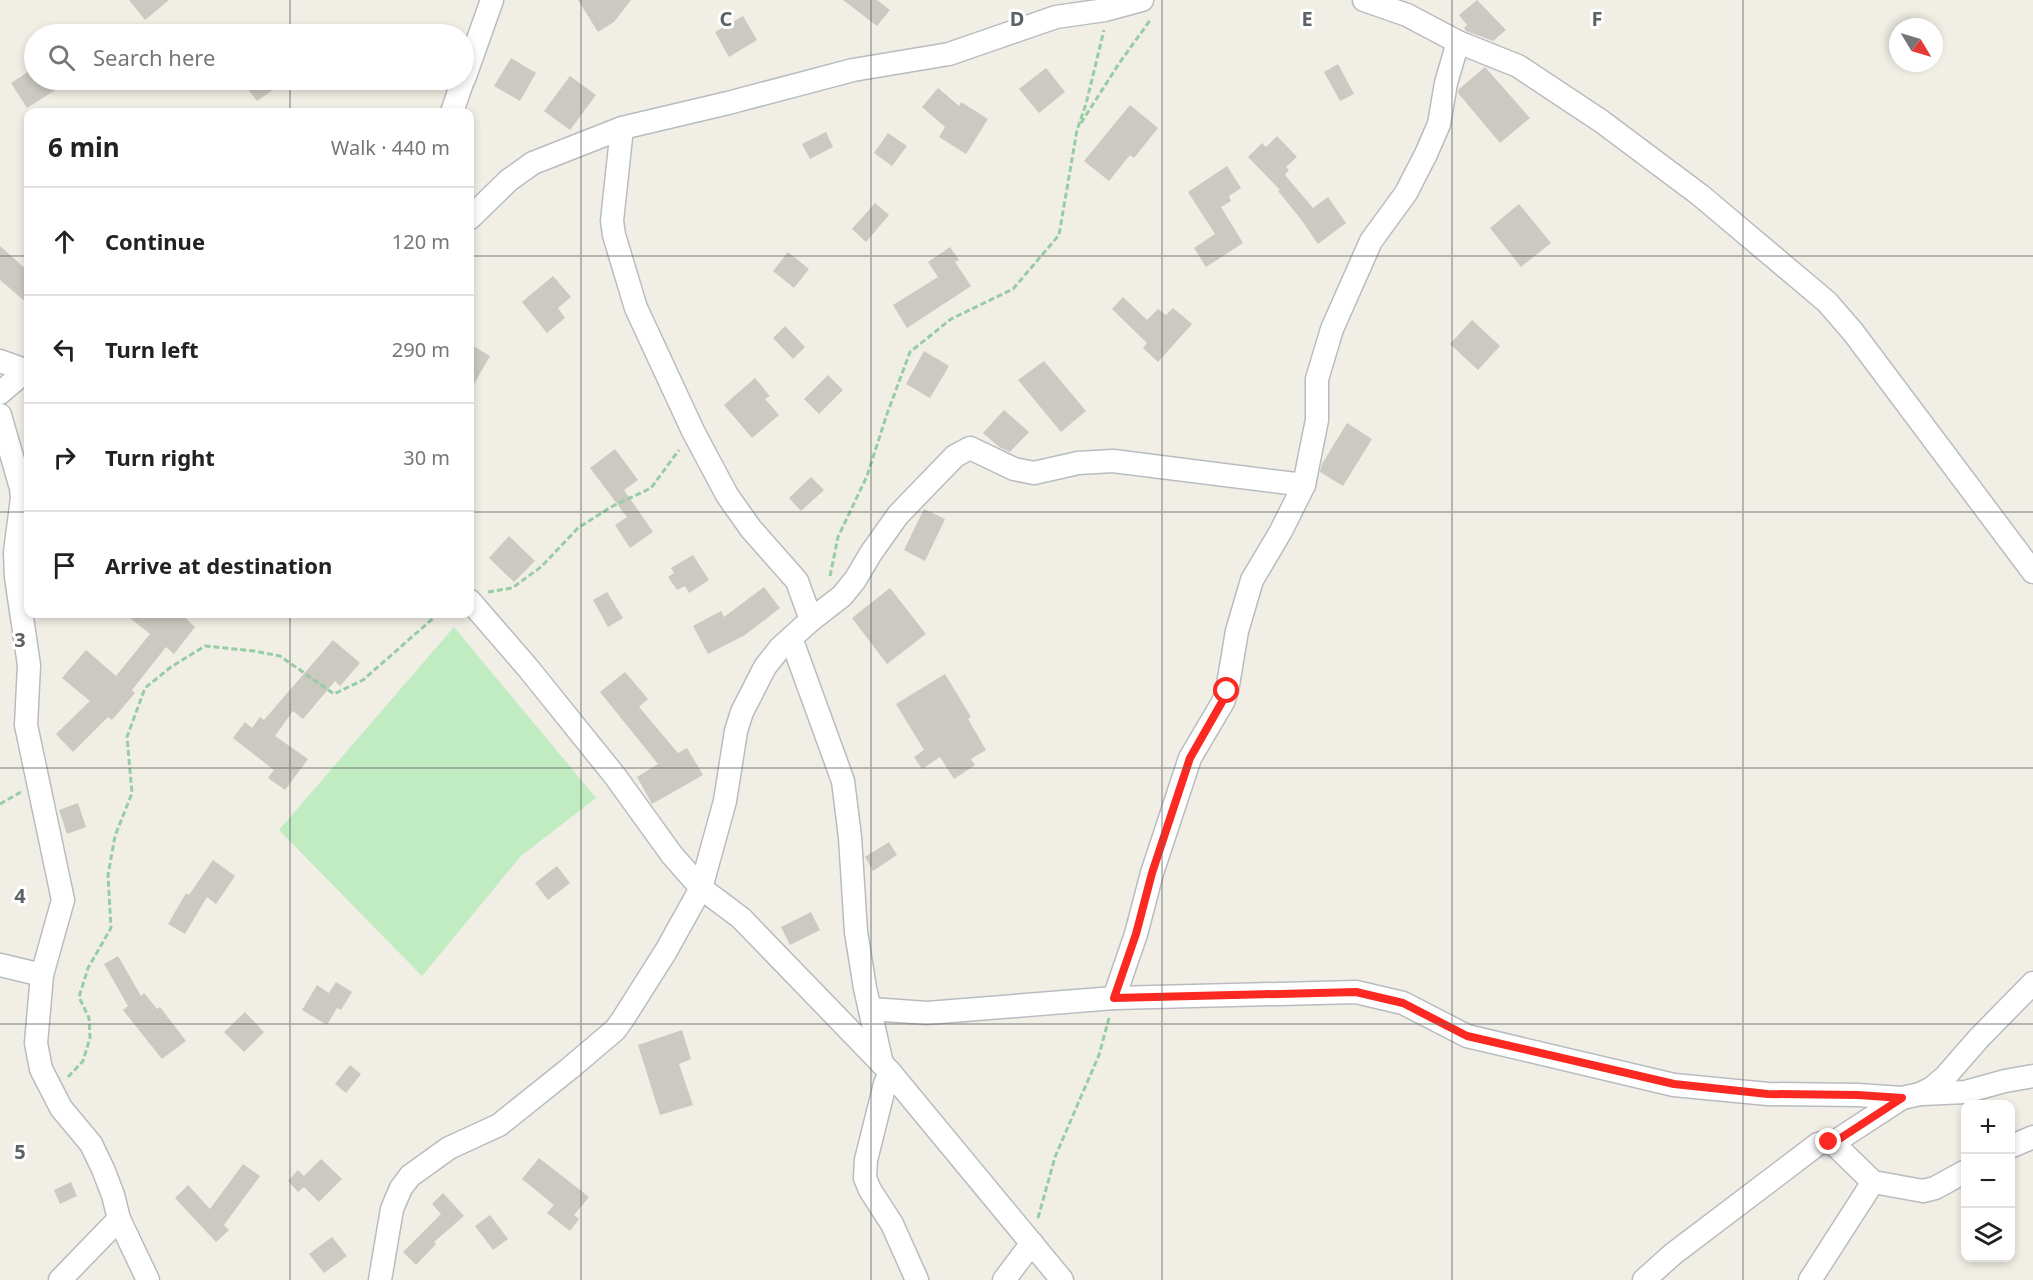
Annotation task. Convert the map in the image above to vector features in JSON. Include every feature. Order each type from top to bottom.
[{"type":"street","points":[[474,49],[492,0]]},
{"type":"street","points":[[1056,17],[1078,0]]},
{"type":"street","points":[[1364,0],[1407,15],[1458,42],[1518,66],[1601,121],[1700,195],[1827,303],[1853,332],[2033,572]]},
{"type":"street","points":[[474,215],[509,180],[533,163],[622,128],[728,104],[853,70],[949,54],[1056,17],[1105,5],[1147,9]]},
{"type":"street","points":[[1114,998],[1190,758],[1227,691],[1237,630],[1252,580],[1281,531],[1304,485],[1317,420],[1317,379],[1332,329],[1371,241],[1406,193],[1426,154],[1438,124],[1446,83],[1458,42]]},
{"type":"street","points":[[453,108],[459,90]]},
{"type":"street","points":[[622,128],[613,215],[614,235],[636,308],[693,431],[727,495],[751,529],[797,581],[811,620]]},
{"type":"street","points":[[0,362],[24,370]]},
{"type":"street","points":[[0,393],[24,374]]},
{"type":"street","points":[[0,415],[22,498],[15,552],[16,577],[29,665],[26,725],[63,900],[42,975],[36,1043],[41,1069],[61,1108],[91,1144],[110,1186],[118,1220],[148,1280]]},
{"type":"street","points":[[380,1280],[392,1209],[400,1188],[410,1176],[449,1148],[499,1125],[569,1070],[615,1030],[666,951],[701,888],[725,801],[736,731],[742,712],[765,667],[780,648],[842,596],[898,515],[955,456],[970,448],[1014,469],[1034,473],[1078,464],[1113,461],[1304,485]]},
{"type":"street","points":[[474,605],[615,776],[672,855],[701,888],[741,918],[886,1068],[1062,1280]]},
{"type":"street","points":[[791,639],[843,781],[849,828],[856,932],[865,988],[886,1068],[885,1084],[866,1160],[865,1178],[892,1224],[917,1280]]},
{"type":"street","points":[[0,965],[42,975]]},
{"type":"street","points":[[1833,1143],[1911,1096],[1932,1088],[2033,983]]},
{"type":"street","points":[[871,1009],[927,1013],[1114,998],[1356,992],[1403,1003],[1467,1036],[1674,1084],[1768,1094],[1911,1096],[1965,1092],[2033,1076]]},
{"type":"street","points":[[2015,1145],[2033,1137]]},
{"type":"street","points":[[1644,1280],[1673,1254],[1818,1144],[1833,1143],[1873,1182],[1923,1191],[1935,1188],[1961,1173]]},
{"type":"street","points":[[1810,1280],[1873,1182]]},
{"type":"street","points":[[60,1280],[118,1220]]},
{"type":"street","points":[[1004,1280],[1032,1243]]},
{"type":"path","points":[[830,579],[838,537],[867,476],[910,352],[951,319],[1013,289],[1059,235],[1077,130],[1086,104],[1104,29],[1105,5]]},
{"type":"path","points":[[1077,130],[1120,62],[1147,9]]},
{"type":"path","points":[[474,600],[480,593],[512,588],[540,567],[578,528],[611,507],[651,488],[693,431]]},
{"type":"path","points":[[61,1108],[58,1090],[83,1061],[90,1038],[89,1018],[79,997],[88,968],[111,927],[108,875],[115,836],[132,793],[128,736],[146,688],[171,667],[205,646],[280,656],[334,694],[363,680],[433,618]]},
{"type":"path","points":[[1032,1243],[1055,1157],[1099,1055],[1114,998]]},
{"type":"green space","points":[[454,627],[596,798],[521,856],[422,976],[279,830]]},
{"type":"building","points":[[129,0],[169,0],[145,20]]},
{"type":"building","points":[[578,0],[631,0],[614,22],[598,32]]},
{"type":"building","points":[[843,0],[877,0],[890,10],[877,26]]},
{"type":"building","points":[[1477,0],[1506,30],[1493,41],[1466,31],[1464,28],[1467,25],[1459,15]]},
{"type":"building","points":[[743,16],[757,40],[729,57],[715,32]]},
{"type":"building","points":[[511,58],[536,73],[520,101],[494,86]]},
{"type":"building","points":[[1338,64],[1354,94],[1340,101],[1324,72]]},
{"type":"building","points":[[1485,67],[1530,118],[1500,143],[1458,93],[1459,89]]},
{"type":"building","points":[[1046,68],[1065,92],[1039,113],[1019,89]]},
{"type":"building","points":[[24,75],[24,90],[55,90],[27,108],[11,83]]},
{"type":"building","points":[[570,76],[596,95],[570,130],[544,111]]},
{"type":"building","points":[[938,88],[959,106],[961,102],[988,119],[966,154],[939,137],[945,127],[922,107]]},
{"type":"building","points":[[249,90],[273,90],[257,101]]},
{"type":"building","points":[[1130,105],[1158,128],[1134,158],[1130,155],[1109,181],[1084,161]]},
{"type":"building","points":[[826,132],[833,147],[810,159],[802,144]]},
{"type":"building","points":[[888,133],[907,146],[892,166],[874,153]]},
{"type":"building","points":[[1277,136],[1297,157],[1286,167],[1289,170],[1285,175],[1313,208],[1328,197],[1346,223],[1318,244],[1278,191],[1280,190],[1248,157],[1262,143],[1266,147]]},
{"type":"building","points":[[1227,166],[1241,188],[1229,196],[1231,201],[1221,207],[1243,243],[1206,267],[1194,248],[1215,234],[1188,192]]},
{"type":"building","points":[[875,203],[889,215],[866,242],[852,229]]},
{"type":"building","points":[[1519,204],[1551,243],[1521,267],[1490,228]]},
{"type":"building","points":[[0,246],[24,267],[24,301],[0,280]]},
{"type":"building","points":[[950,247],[959,260],[955,262],[971,286],[907,328],[893,305],[938,277],[928,262]]},
{"type":"building","points":[[788,252],[809,269],[794,288],[773,271]]},
{"type":"building","points":[[553,276],[571,297],[558,308],[565,318],[547,333],[522,302]]},
{"type":"building","points":[[1123,297],[1147,320],[1158,309],[1166,315],[1173,308],[1192,324],[1158,362],[1143,348],[1147,343],[1112,309]]},
{"type":"building","points":[[1472,320],[1500,346],[1478,370],[1450,344]]},
{"type":"building","points":[[785,326],[805,347],[793,359],[773,338]]},
{"type":"building","points":[[474,346],[490,356],[474,384]]},
{"type":"building","points":[[924,351],[949,366],[930,398],[906,384]]},
{"type":"building","points":[[1044,361],[1086,411],[1061,432],[1018,380]]},
{"type":"building","points":[[828,375],[843,390],[819,414],[804,399]]},
{"type":"building","points":[[755,378],[770,396],[765,399],[779,415],[752,438],[724,405]]},
{"type":"building","points":[[1004,410],[1029,432],[1010,452],[999,447],[983,433]]},
{"type":"building","points":[[1347,423],[1372,439],[1343,486],[1320,472],[1322,464]]},
{"type":"building","points":[[615,449],[638,480],[624,490],[653,532],[630,548],[615,525],[627,517],[590,468]]},
{"type":"building","points":[[811,477],[824,490],[801,511],[789,498]]},
{"type":"building","points":[[924,509],[945,519],[925,561],[904,550]]},
{"type":"building","points":[[509,536],[535,561],[514,582],[489,558]]},
{"type":"building","points":[[693,555],[709,580],[689,593],[685,586],[677,590],[668,577],[674,573],[671,568]]},
{"type":"building","points":[[764,587],[780,608],[745,635],[708,654],[693,626],[721,611],[724,617]]},
{"type":"building","points":[[890,588],[926,634],[887,664],[852,618]]},
{"type":"building","points":[[607,592],[623,618],[608,627],[593,600]]},
{"type":"building","points":[[130,618],[185,618],[195,627],[174,654],[166,647],[132,690],[135,693],[112,720],[108,717],[73,752],[56,734],[90,701],[62,678],[86,650],[116,676],[150,634]]},
{"type":"building","points":[[333,640],[360,663],[340,686],[335,681],[303,719],[293,711],[275,736],[308,759],[285,790],[268,778],[274,770],[233,738],[245,722],[252,728],[260,717],[264,720]]},
{"type":"building","points":[[625,672],[648,699],[639,707],[678,753],[687,748],[703,775],[652,804],[637,777],[658,764],[600,692]]},
{"type":"building","points":[[945,674],[971,717],[968,719],[986,750],[971,759],[975,765],[954,779],[940,757],[922,769],[914,757],[924,750],[896,704]]},
{"type":"building","points":[[78,803],[86,827],[67,834],[59,810]]},
{"type":"building","points":[[889,842],[897,855],[873,871],[865,857]]},
{"type":"building","points":[[213,860],[235,876],[216,904],[207,897],[185,934],[168,924],[186,893],[189,895]]},
{"type":"building","points":[[557,866],[570,883],[548,900],[535,883]]},
{"type":"building","points":[[811,912],[820,930],[790,945],[781,927]]},
{"type":"building","points":[[118,956],[141,996],[144,993],[157,1009],[160,1007],[186,1041],[162,1059],[123,1010],[128,1006],[104,964]]},
{"type":"building","points":[[336,982],[352,992],[341,1010],[337,1008],[327,1025],[302,1010],[317,985],[329,993]]},
{"type":"building","points":[[245,1012],[264,1032],[244,1052],[224,1032]]},
{"type":"building","points":[[682,1030],[691,1059],[679,1064],[693,1105],[660,1115],[638,1045]]},
{"type":"building","points":[[350,1065],[361,1074],[346,1093],[335,1084]]},
{"type":"building","points":[[539,1158],[589,1197],[574,1215],[579,1219],[570,1231],[547,1213],[554,1205],[522,1179]]},
{"type":"building","points":[[321,1159],[342,1179],[319,1202],[304,1187],[298,1192],[288,1181],[298,1170],[304,1176]]},
{"type":"building","points":[[243,1164],[260,1176],[224,1225],[229,1230],[216,1242],[175,1198],[188,1185],[210,1209]]},
{"type":"building","points":[[71,1182],[77,1196],[60,1204],[54,1190]]},
{"type":"building","points":[[443,1193],[464,1216],[434,1242],[436,1244],[416,1265],[403,1252],[441,1214],[432,1204]]},
{"type":"building","points":[[490,1215],[508,1239],[493,1250],[475,1226]]},
{"type":"building","points":[[332,1237],[347,1256],[324,1273],[309,1254]]},
{"type":"route","points":[[1227,691],[1190,758],[1114,998],[1356,992],[1403,1003],[1467,1036],[1674,1084],[1768,1094],[1902,1098],[1833,1143],[1829,1142]]}]
